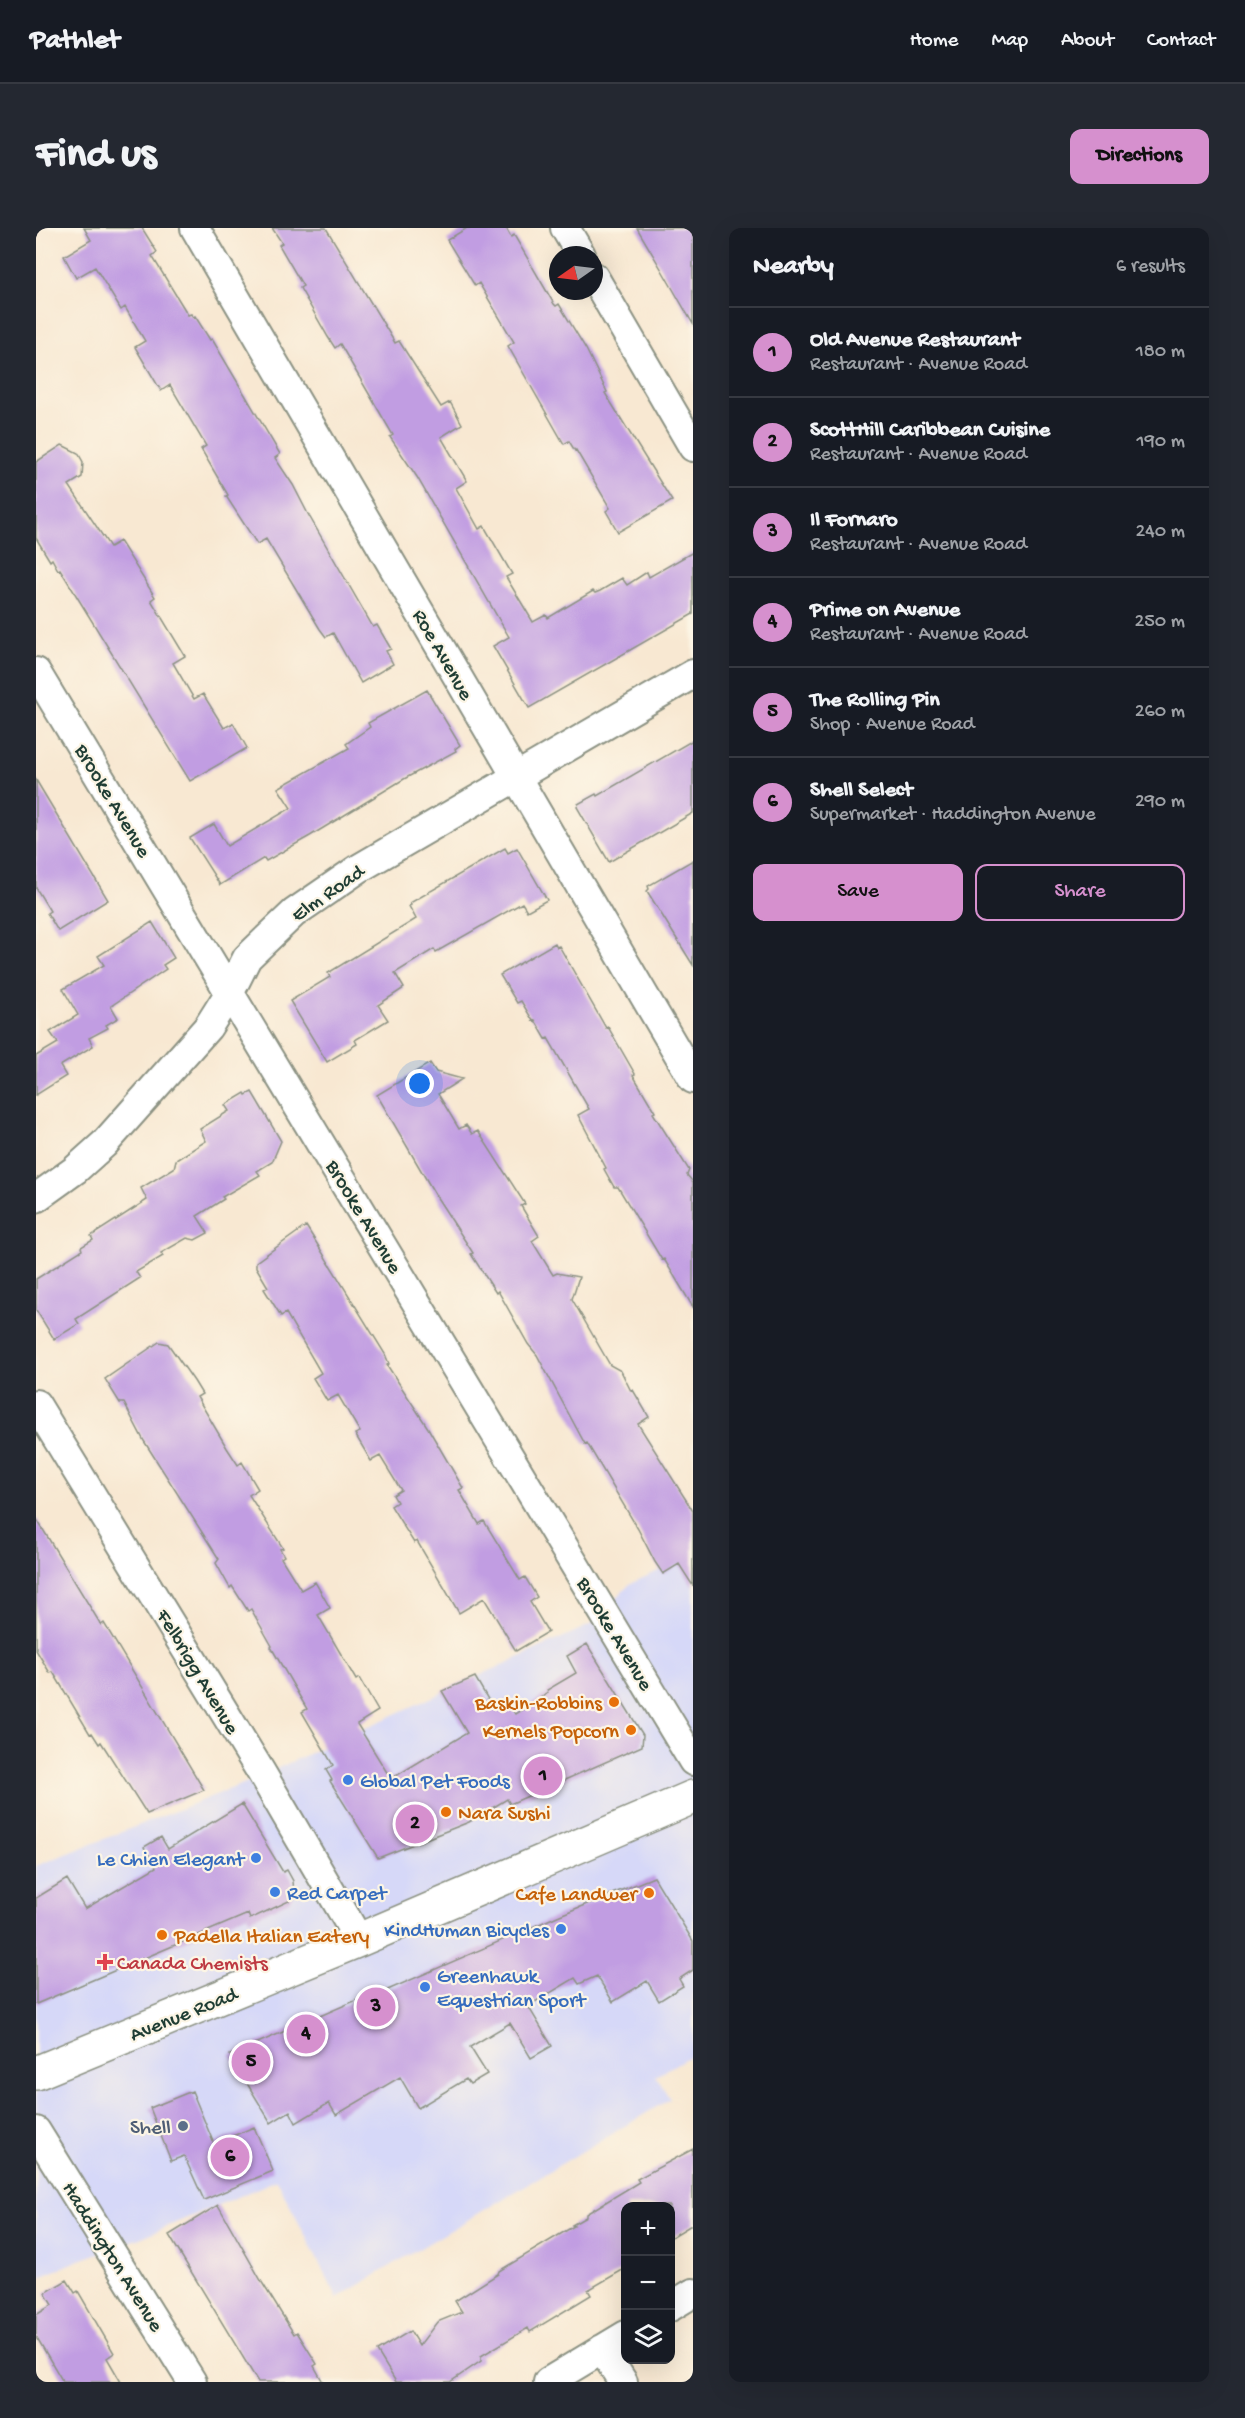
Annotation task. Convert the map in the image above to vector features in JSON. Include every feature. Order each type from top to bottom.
[{"type":"main road","name":"Avenue Road","points":[[36,2073],[359,1941],[693,1797]]},
{"type":"street","name":"Roe Avenue","points":[[195,228],[693,1079]]},
{"type":"street","points":[[565,228],[576,246]]},
{"type":"street","points":[[603,292],[693,447]]},
{"type":"street","name":"Brooke Avenue","points":[[36,672],[693,1761]]},
{"type":"street","name":"Elm Road","points":[[36,1198],[75,1170],[104,1144],[208,1027],[230,992],[246,958],[315,897],[358,869],[693,674]]},
{"type":"street","name":"Felbrigg Avenue","points":[[36,1404],[261,1772],[359,1941]]},
{"type":"street","name":"Haddington Avenue","points":[[36,2131],[192,2382]]},
{"type":"street","points":[[675,2304],[693,2293]]},
{"type":"street","points":[[548,2382],[614,2342],[623,2382]]},
{"type":"shaded area","points":[[693,1555],[693,2054],[656,2076],[670,2099],[337,2298],[277,2180],[36,2279],[36,1866],[243,1784],[590,1625],[630,1584]]},
{"type":"building","points":[[84,228],[142,228],[157,252],[152,256],[188,315],[195,316],[210,340],[212,339],[280,454],[275,458],[293,485],[373,627],[377,625],[391,649],[386,651],[393,664],[361,683],[333,633],[326,637],[320,629],[266,539],[257,544],[226,496],[228,495],[201,449],[206,446],[170,385],[161,391],[135,347],[145,341],[125,307],[121,310],[95,267],[76,278],[64,256],[91,240]]},
{"type":"building","points":[[272,228],[326,228],[395,343],[399,341],[441,407],[450,402],[462,424],[441,437],[467,481],[456,488],[479,529],[484,526],[512,574],[506,577],[533,622],[546,615],[548,618],[593,591],[595,593],[600,591],[622,578],[627,585],[647,572],[649,577],[693,552],[693,614],[529,708],[493,646],[509,637],[417,477],[390,437],[393,435],[340,344],[335,348],[328,337],[300,288],[303,286],[279,245],[282,243]]},
{"type":"building","points":[[467,228],[506,228],[511,237],[514,235],[549,295],[549,300],[556,306],[559,304],[586,349],[607,392],[605,393],[672,501],[618,532],[606,511],[610,508],[576,450],[569,441],[564,444],[508,346],[514,342],[479,283],[475,286],[447,240]]},
{"type":"building","points":[[637,228],[693,228],[693,324],[663,272]]},
{"type":"building","points":[[62,445],[78,453],[83,462],[82,477],[69,485],[110,547],[120,541],[155,597],[151,600],[185,656],[173,663],[194,699],[203,694],[224,728],[233,723],[247,748],[190,781],[60,569],[58,570],[52,559],[50,561],[36,538],[36,462]]},
{"type":"building","points":[[427,690],[460,745],[455,749],[456,751],[404,779],[266,861],[264,858],[220,885],[190,838],[214,824],[227,846],[291,808],[278,788],[349,748],[346,744],[370,727],[368,723]]},
{"type":"building","points":[[693,740],[693,813],[609,862],[577,807],[578,804],[596,794],[597,796]]},
{"type":"building","points":[[36,780],[108,900],[58,931],[47,913],[50,911],[36,888]]},
{"type":"building","points":[[505,848],[508,853],[517,848],[547,900],[527,911],[522,903],[436,952],[434,949],[395,973],[404,988],[378,1005],[388,1020],[355,1040],[357,1044],[327,1062],[290,1001],[330,977],[328,973],[416,919],[409,906],[410,903]]},
{"type":"building","points":[[693,860],[693,965],[647,891],[648,886]]},
{"type":"building","points":[[152,922],[174,958],[163,965],[166,969],[111,1006],[118,1018],[106,1025],[108,1028],[89,1038],[93,1046],[60,1066],[66,1076],[36,1095],[36,1056],[58,1043],[50,1032],[78,1015],[63,989],[104,965],[98,956]]},
{"type":"building","points":[[555,943],[557,947],[559,946],[606,1028],[608,1027],[655,1112],[653,1113],[689,1170],[687,1175],[693,1182],[693,1307],[618,1187],[614,1187],[604,1169],[606,1168],[578,1115],[589,1109],[548,1038],[546,1039],[521,1001],[517,1003],[500,975]]},
{"type":"building","points":[[430,1063],[436,1072],[462,1079],[438,1094],[459,1129],[466,1125],[472,1134],[478,1131],[525,1204],[521,1206],[539,1236],[532,1241],[553,1275],[557,1273],[579,1277],[572,1299],[610,1365],[621,1371],[631,1391],[633,1390],[649,1417],[638,1424],[693,1511],[693,1586],[679,1564],[663,1574],[655,1562],[587,1443],[585,1444],[537,1355],[528,1344],[498,1291],[496,1293],[471,1254],[473,1253],[436,1196],[377,1095]]},
{"type":"building","points":[[252,1092],[281,1141],[272,1162],[257,1171],[260,1175],[222,1197],[224,1199],[197,1216],[208,1233],[195,1240],[187,1238],[161,1253],[163,1256],[136,1272],[140,1278],[76,1319],[79,1324],[54,1339],[36,1310],[36,1279],[82,1250],[81,1247],[93,1240],[91,1236],[147,1200],[141,1188],[174,1168],[176,1160],[206,1141],[200,1129],[229,1111],[225,1105],[245,1093],[246,1095]]},
{"type":"building","points":[[306,1226],[385,1354],[389,1364],[387,1365],[463,1488],[459,1490],[479,1524],[484,1521],[520,1580],[525,1577],[537,1597],[530,1602],[548,1632],[516,1651],[484,1598],[459,1613],[417,1541],[414,1543],[391,1506],[397,1502],[393,1495],[401,1490],[380,1456],[371,1461],[355,1434],[360,1432],[338,1395],[327,1401],[313,1378],[321,1373],[286,1313],[281,1316],[264,1289],[268,1287],[256,1267],[256,1262]]},
{"type":"building","points":[[159,1342],[168,1344],[194,1381],[202,1394],[197,1397],[227,1448],[238,1465],[242,1462],[258,1489],[249,1495],[283,1548],[280,1549],[284,1556],[281,1558],[301,1590],[315,1582],[330,1608],[318,1615],[356,1680],[359,1678],[378,1711],[357,1724],[391,1779],[467,1733],[442,1691],[475,1677],[493,1708],[506,1700],[515,1714],[548,1693],[547,1690],[576,1673],[567,1656],[587,1644],[643,1735],[642,1746],[510,1804],[507,1799],[469,1822],[378,1858],[330,1781],[332,1780],[326,1770],[333,1765],[302,1712],[307,1709],[251,1609],[248,1611],[232,1586],[230,1588],[216,1563],[219,1559],[144,1441],[124,1403],[120,1403],[105,1379]]},
{"type":"building","points":[[36,1518],[101,1625],[104,1623],[204,1790],[147,1814],[101,1742],[99,1744],[92,1733],[90,1734],[53,1672],[50,1673],[36,1650]]},
{"type":"building","points":[[242,1804],[283,1872],[287,1870],[293,1881],[294,1893],[289,1901],[250,1919],[248,1914],[36,2004],[36,1898],[67,1879],[85,1909],[156,1867],[144,1847],[161,1837],[168,1849]]},
{"type":"building","points":[[654,1877],[693,1941],[693,1970],[679,1979],[683,1986],[659,2001],[647,1981],[613,2002],[597,1976],[579,1984],[575,1978],[528,2006],[552,2046],[531,2058],[510,2023],[470,2047],[487,2074],[470,2084],[466,2079],[418,2108],[400,2077],[336,2115],[329,2103],[296,2123],[290,2111],[271,2123],[230,2055],[382,1989],[383,1992]]},
{"type":"building","points":[[192,2091],[214,2144],[254,2127],[273,2171],[204,2200],[184,2156],[171,2161],[150,2108]]},
{"type":"building","points":[[693,2149],[693,2224],[675,2235],[675,2202],[621,2202],[621,2271],[588,2290],[591,2295],[530,2332],[528,2328],[481,2356],[481,2361],[450,2382],[396,2382],[377,2351],[410,2331],[419,2346],[437,2322],[462,2312],[455,2301],[498,2274],[499,2271],[574,2226],[572,2225],[586,2217],[586,2214],[639,2182],[637,2179]]},
{"type":"building","points":[[218,2205],[294,2334],[297,2332],[317,2364],[314,2366],[323,2382],[258,2382],[169,2235]]},
{"type":"building","points":[[67,2280],[75,2293],[78,2291],[114,2353],[107,2358],[121,2382],[63,2382],[36,2336],[36,2315],[52,2305],[45,2293]]},
{"type":"place","name":"Baskin-Robbins","points":[[614,1702]]},
{"type":"place","name":"Kernels Popcorn","points":[[631,1730]]},
{"type":"place","name":"Old Avenue Restaurant","points":[[543,1776]]},
{"type":"place","name":"Global Pet Foods","points":[[348,1780]]},
{"type":"place","name":"Nara Sushi","points":[[446,1812]]},
{"type":"place","name":"ScottHill Caribbean Cuisine","points":[[415,1824]]},
{"type":"place","name":"Le Chien Elegant","points":[[256,1858]]},
{"type":"place","name":"Red Carpet","points":[[275,1892]]},
{"type":"place","name":"Cafe Landwer","points":[[649,1893]]},
{"type":"place","name":"KindHuman Bicycles","points":[[561,1929]]},
{"type":"place","name":"Padella Italian Eatery","points":[[162,1935]]},
{"type":"place","name":"Canada Chemists","points":[[105,1962]]},
{"type":"place","name":"Greenhawk Equestrian Sport","points":[[425,1987]]},
{"type":"place","name":"Il Fornaro","points":[[376,2007]]},
{"type":"place","name":"Prime on Avenue","points":[[306,2034]]},
{"type":"place","name":"The Rolling Pin","points":[[251,2062]]},
{"type":"place","name":"Shell","points":[[183,2126]]},
{"type":"place","name":"Shell Select","points":[[230,2157]]}]
